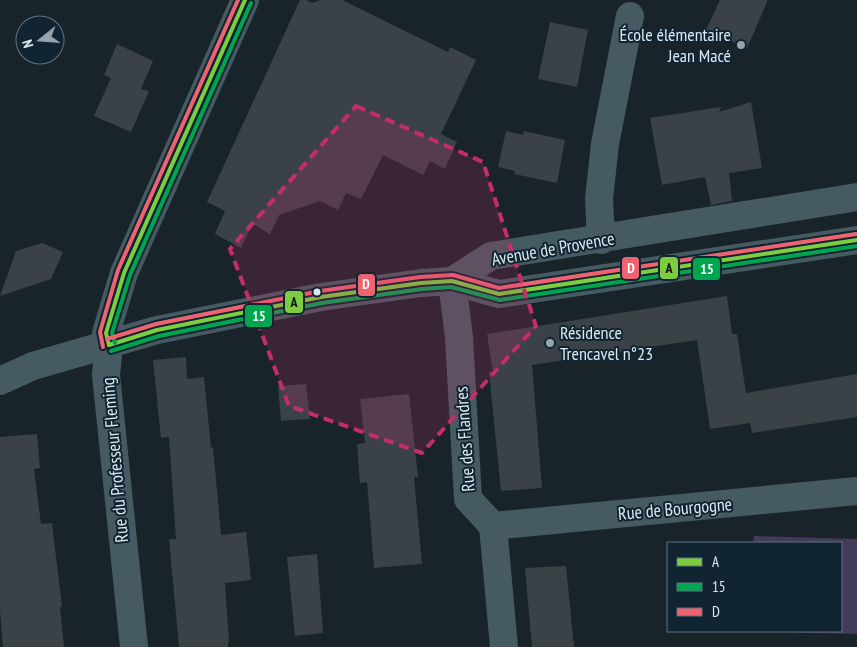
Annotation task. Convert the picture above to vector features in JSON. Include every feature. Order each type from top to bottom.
[{"type":"street","name":"Rue du Professeur Fleming","points":[[134,647],[106,375],[109,345],[106,333],[124,274],[245,0]]},
{"type":"street","points":[[601,240],[599,199],[605,144],[630,16]]},
{"type":"street","name":"Avenue de Provence","points":[[452,281],[491,256],[601,240],[857,197]]},
{"type":"street","name":"Avenue de Provence","points":[[452,281],[499,294],[857,240]]},
{"type":"street","points":[[0,381],[32,366],[158,330],[321,297],[422,283],[452,281]]},
{"type":"street","name":"Rue des Flandres","points":[[452,281],[458,337],[468,499],[493,526]]},
{"type":"street","name":"Rue de Bourgogne","points":[[493,526],[857,491]]},
{"type":"street","points":[[493,526],[504,647]]},
{"type":"highlighted area","points":[[356,106],[483,162],[536,326],[422,453],[289,406],[230,249]]},
{"type":"shaded area","points":[[754,536],[857,539],[857,634],[787,632],[842,632],[842,542],[753,542]]},
{"type":"building","points":[[300,0],[312,3],[320,0],[342,0],[448,52],[450,47],[476,60],[441,134],[457,142],[445,169],[430,161],[423,175],[383,155],[361,199],[346,193],[338,210],[320,201],[279,215],[270,234],[253,224],[241,248],[215,234],[225,211],[207,202]]},
{"type":"building","points":[[720,0],[768,0],[747,48],[706,30]]},
{"type":"building","points":[[550,22],[588,30],[577,87],[538,79]]},
{"type":"building","points":[[117,44],[153,61],[141,89],[149,91],[131,132],[94,116],[111,78],[104,75]]},
{"type":"building","points":[[751,102],[762,168],[729,173],[732,201],[711,205],[705,177],[662,185],[650,118],[721,107],[719,112]]},
{"type":"building","points":[[506,131],[523,135],[524,131],[565,140],[557,183],[514,174],[515,171],[498,167]]},
{"type":"building","points":[[42,243],[63,252],[51,279],[0,296],[16,251]]},
{"type":"building","points":[[727,296],[732,334],[737,334],[746,393],[857,374],[857,417],[752,433],[750,423],[710,429],[697,340],[532,365],[542,488],[501,491],[489,372],[493,372],[487,334]]},
{"type":"building","points":[[186,357],[187,379],[204,377],[221,535],[246,532],[251,580],[225,583],[228,647],[179,647],[169,539],[176,539],[169,437],[161,438],[153,360]]},
{"type":"building","points":[[306,384],[310,419],[281,421],[278,386]]},
{"type":"building","points":[[409,394],[418,477],[414,477],[422,564],[374,568],[367,482],[360,483],[357,444],[365,443],[360,399]]},
{"type":"building","points":[[37,434],[40,468],[34,469],[41,524],[52,523],[62,607],[60,607],[64,647],[3,647],[0,610],[0,437]]},
{"type":"building","points":[[317,554],[323,633],[295,636],[287,557]]},
{"type":"building","points":[[566,566],[574,647],[532,647],[525,568]]},
{"type":"transit line","name":"D","points":[[103,347],[100,332],[118,270],[238,0]]},
{"type":"transit line","name":"A","points":[[109,345],[106,333],[124,273],[245,0]]},
{"type":"transit line","name":"15","points":[[115,343],[112,333],[130,275],[251,3]]},
{"type":"transit line","name":"D","points":[[107,339],[156,324],[320,291],[420,277],[453,275],[499,288],[856,234]]},
{"type":"transit line","name":"A","points":[[109,345],[157,330],[321,297],[421,283],[452,281],[499,294],[857,240]]},
{"type":"transit line","name":"15","points":[[111,351],[159,336],[322,303],[422,289],[451,287],[500,300],[857,246]]},
{"type":"place","name":"École élémentaire Jean Macé","points":[[741,45]]},
{"type":"place","name":"Résidence Trencavel n°23","points":[[550,343]]}]
